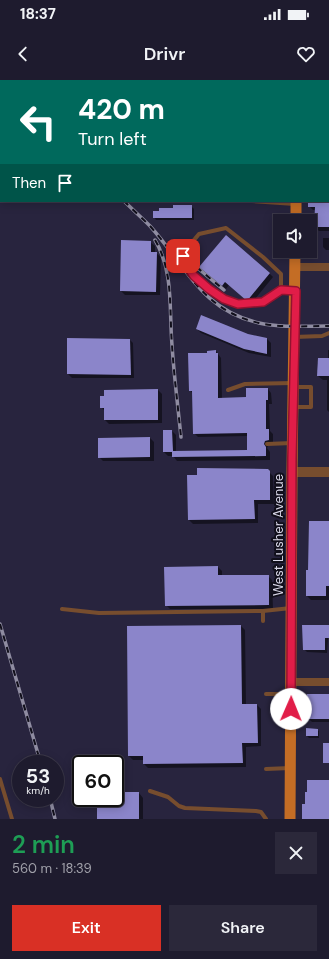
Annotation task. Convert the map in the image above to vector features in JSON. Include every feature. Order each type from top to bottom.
[{"type":"main road","points":[[296,203],[296,214]]},
{"type":"main road","name":"West Lusher Avenue","points":[[290,819],[292,443],[296,291],[295,258]]},
{"type":"street","points":[[295,267],[329,267]]},
{"type":"street","points":[[292,472],[329,472]]},
{"type":"street","points":[[291,682],[329,682]]},
{"type":"lane","points":[[274,202],[296,203]]},
{"type":"lane","points":[[281,290],[281,274],[263,257],[226,228],[199,234],[183,256],[184,262],[194,276],[224,299],[238,304],[263,302],[281,290],[296,291]]},
{"type":"lane","points":[[294,337],[322,336],[329,333]]},
{"type":"lane","points":[[228,390],[245,384],[311,387],[311,407],[293,407]]},
{"type":"lane","points":[[267,444],[292,443]]},
{"type":"lane","points":[[62,609],[99,613],[263,611],[291,608]]},
{"type":"lane","points":[[263,611],[263,620]]},
{"type":"lane","points":[[266,694],[291,694]]},
{"type":"lane","points":[[266,769],[290,768]]},
{"type":"lane","points":[[0,779],[12,819]]},
{"type":"lane","points":[[150,791],[168,797],[179,806],[185,808],[256,811],[264,815],[266,819]]},
{"type":"building","points":[[308,202],[329,202],[329,227],[317,227],[317,214],[315,214],[315,207],[308,207]]},
{"type":"building","points":[[173,205],[192,205],[192,218],[153,218],[153,211],[159,211],[159,208],[173,208]]},
{"type":"building","points":[[226,235],[270,273],[247,301],[225,282],[222,286],[199,267]]},
{"type":"building","points":[[121,240],[151,241],[151,252],[157,252],[156,292],[120,291]]},
{"type":"building","points":[[201,315],[248,334],[267,338],[267,354],[244,349],[196,329]]},
{"type":"building","points":[[67,338],[130,339],[131,375],[67,374]]},
{"type":"building","points":[[216,350],[216,353],[218,353],[218,398],[246,397],[246,388],[268,388],[268,400],[266,400],[266,429],[269,429],[269,440],[265,441],[264,444],[266,447],[266,456],[172,457],[172,452],[163,452],[163,430],[172,430],[173,451],[247,450],[247,433],[193,434],[192,391],[189,391],[188,353],[207,353],[207,351]]},
{"type":"building","points":[[318,358],[329,358],[329,376],[317,376]]},
{"type":"building","points":[[158,389],[158,420],[104,420],[104,408],[100,408],[100,396],[104,396],[104,390]]},
{"type":"building","points":[[150,437],[150,457],[98,458],[98,438]]},
{"type":"building","points":[[197,468],[268,469],[270,471],[270,500],[254,500],[255,519],[188,520],[187,475],[197,475]]},
{"type":"building","points":[[309,521],[329,521],[329,586],[326,586],[326,596],[306,596]]},
{"type":"building","points":[[218,566],[218,575],[269,575],[269,605],[165,606],[164,567]]},
{"type":"building","points":[[241,625],[242,704],[257,704],[258,743],[242,743],[243,763],[143,764],[143,756],[128,756],[127,626]]},
{"type":"building","points":[[302,625],[329,625],[329,638],[325,638],[325,650],[303,650]]},
{"type":"building","points":[[307,694],[329,694],[329,719],[307,719]]},
{"type":"building","points":[[306,728],[318,729],[318,736],[306,736]]},
{"type":"building","points":[[323,743],[329,743],[329,763],[323,763]]},
{"type":"building","points":[[307,780],[329,780],[329,819],[302,819],[302,804],[305,804]]},
{"type":"building","points":[[124,792],[139,792],[139,819],[97,819],[97,807],[124,807]]},
{"type":"railway","points":[[125,202],[163,241],[196,285],[223,308],[239,317],[268,325],[329,326]]},
{"type":"railway","points":[[155,240],[165,265],[170,291],[171,332],[181,437]]},
{"type":"railway","points":[[169,244],[224,290]]},
{"type":"railway","points":[[0,624],[38,755]]},
{"type":"railway","points":[[52,807],[55,819]]},
{"type":"route","points":[[183,256],[184,262],[194,276],[224,299],[238,304],[263,302],[281,290],[296,291],[292,458],[291,709]]}]
